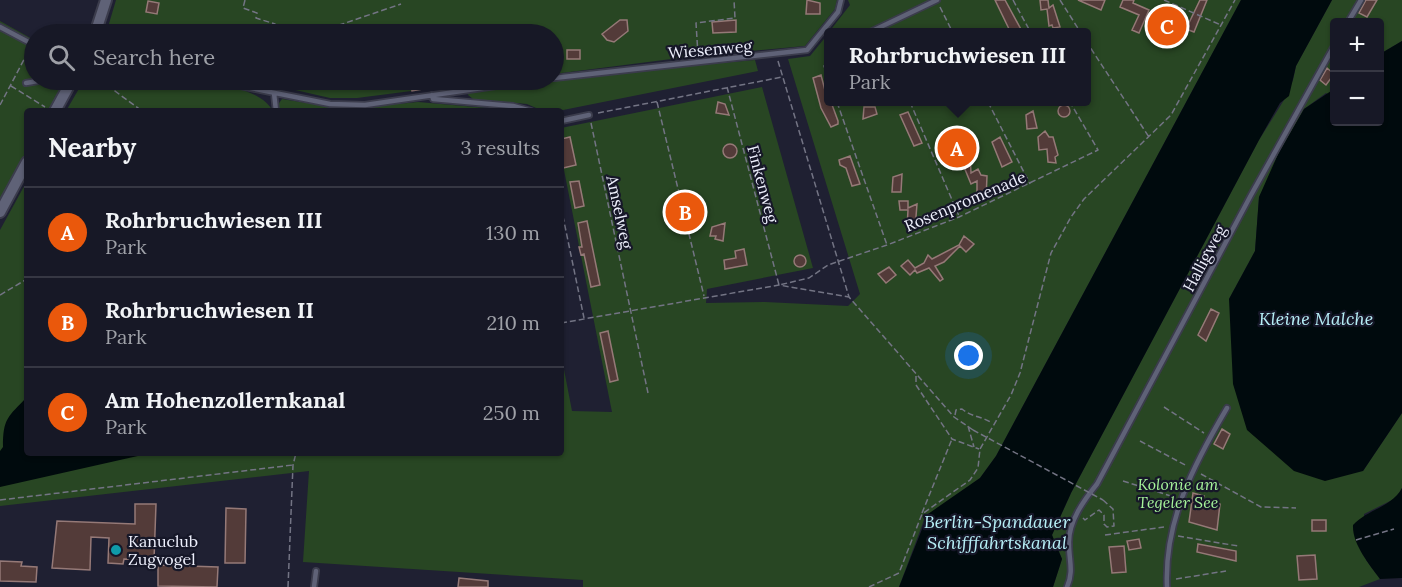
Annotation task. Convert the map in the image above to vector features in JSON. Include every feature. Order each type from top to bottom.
[{"type":"street","points":[[100,24],[106,0]]},
{"type":"street","points":[[56,108],[66,90]]},
{"type":"street","points":[[0,212],[24,168]]},
{"type":"lane","points":[[878,28],[937,0]]},
{"type":"lane","points":[[1350,18],[1361,0]]},
{"type":"lane","name":"Wiesenweg","points":[[825,28],[838,12],[843,1]]},
{"type":"lane","points":[[0,27],[24,42]]},
{"type":"lane","name":"Wiesenweg","points":[[564,77],[807,50],[824,29]]},
{"type":"lane","name":"Halligweg","points":[[1077,515],[1097,484],[1251,195],[1330,55]]},
{"type":"lane","points":[[259,90],[330,104],[365,105],[467,90]]},
{"type":"lane","points":[[274,93],[276,108]]},
{"type":"lane","points":[[432,95],[433,99],[520,108]]},
{"type":"lane","points":[[564,120],[589,115]]},
{"type":"lane","points":[[1166,584],[1166,560],[1180,499],[1192,469],[1227,408]]},
{"type":"lane","points":[[1067,587],[1072,570],[1069,535],[1077,515]]},
{"type":"lane","points":[[314,587],[316,571]]},
{"type":"path","points":[[245,0],[243,8],[257,13],[256,18],[275,24]]},
{"type":"path","points":[[699,62],[696,23],[735,18],[734,0]]},
{"type":"path","points":[[937,0],[951,28]]},
{"type":"path","points":[[1013,0],[1028,28]]},
{"type":"path","points":[[1060,0],[1077,28]]},
{"type":"path","points":[[1164,0],[1221,26]]},
{"type":"path","points":[[922,514],[970,480],[978,468],[980,449],[992,423],[1011,395],[1020,373],[1051,253],[1061,235],[1084,199],[1150,138],[1171,115],[1234,0]]},
{"type":"path","points":[[342,24],[401,4]]},
{"type":"path","points":[[1091,48],[1150,138]]},
{"type":"path","points":[[777,54],[849,297],[954,417],[973,430],[1103,500],[1113,509],[1113,526],[1110,528],[1104,524],[1104,515],[1099,510],[1085,520],[1077,515]]},
{"type":"path","points":[[0,105],[24,61]]},
{"type":"path","points":[[589,115],[782,77]]},
{"type":"path","points":[[10,86],[49,108]]},
{"type":"path","name":"Finkenweg","points":[[727,87],[779,285]]},
{"type":"path","points":[[114,90],[138,108]]},
{"type":"path","points":[[657,101],[704,296]]},
{"type":"path","points":[[838,106],[887,246]]},
{"type":"path","points":[[912,106],[959,217]]},
{"type":"path","points":[[990,106],[1030,185]]},
{"type":"path","name":"Rosenpromenade","points":[[779,285],[809,278],[837,262],[887,246],[959,217],[1030,185],[1098,150],[1072,106]]},
{"type":"path","name":"Amselweg","points":[[589,115],[648,393]]},
{"type":"path","points":[[564,221],[585,319]]},
{"type":"path","points":[[0,295],[24,281]]},
{"type":"path","points":[[564,322],[631,313],[704,296],[779,285],[849,297]]},
{"type":"path","points":[[916,375],[916,385],[952,439],[980,449]]},
{"type":"path","points":[[1164,407],[1210,436]]},
{"type":"path","points":[[954,417],[956,410],[962,409],[970,416],[982,417],[992,423]]},
{"type":"path","points":[[968,426],[974,448]]},
{"type":"path","points":[[869,587],[899,573],[952,439]]},
{"type":"path","points":[[1140,441],[1261,507],[1296,508]]},
{"type":"path","points":[[288,587],[295,456]]},
{"type":"path","points":[[0,500],[293,465]]},
{"type":"path","points":[[1124,481],[1180,499]]},
{"type":"path","points":[[1105,535],[1174,526]]},
{"type":"path","points":[[1356,540],[1394,529]]},
{"type":"path","points":[[1172,535],[1238,546]]},
{"type":"path","points":[[1166,584],[1226,571]]},
{"type":"green space","points":[[116,0],[837,0],[835,9],[805,46],[695,56],[564,73],[564,24],[109,24]]},
{"type":"green space","points":[[848,0],[1241,0],[996,456],[980,478],[937,508],[924,520],[899,587],[583,587],[583,580],[303,562],[309,471],[0,506],[0,230],[24,186],[24,456],[564,456],[564,370],[572,411],[612,412],[564,170],[564,127],[762,87],[813,268],[707,289],[706,303],[765,302],[848,306],[860,294],[788,59],[810,56],[824,39],[824,106],[1091,106],[1091,28],[832,28],[850,5]]},
{"type":"green space","name":"Kolonie am Tegeler See","points":[[1332,0],[1402,0],[1402,41],[1384,52],[1384,18],[1330,18],[1330,94],[1326,93],[1304,109],[1259,197],[1255,251],[1229,299],[1363,471],[1402,413],[1402,488],[1396,498],[1364,514],[1366,560],[1380,579],[1359,587],[1053,587],[1062,559],[1052,535],[1071,493],[1259,140],[1284,100],[1293,80],[1296,66]]},
{"type":"green space","points":[[0,21],[24,34],[24,90],[60,90],[50,108],[24,108],[24,157],[0,201]]},
{"type":"green space","points":[[755,60],[758,71],[564,110],[473,99],[468,95],[469,92],[484,90],[564,90],[564,80]]},
{"type":"green space","points":[[78,90],[242,90],[260,98],[270,108],[68,108]]},
{"type":"green space","points":[[295,90],[419,90],[357,98],[330,98]]},
{"type":"green space","points":[[282,99],[338,108],[277,108]]},
{"type":"green space","points":[[418,102],[487,108],[355,108]]},
{"type":"water","name":"Berlin-Spandauer Schifffahrtskanal","points":[[1241,0],[1332,0],[1296,66],[1289,96],[1280,103],[1259,140],[1071,493],[1052,535],[1062,559],[1053,587],[899,587],[928,514],[980,478],[996,456]]},
{"type":"water","name":"Kleine Malche","points":[[1402,41],[1402,413],[1363,471],[1325,481],[1294,471],[1247,430],[1233,384],[1229,299],[1255,251],[1259,197],[1279,152],[1304,109],[1330,92],[1330,126],[1384,126],[1384,52]]},
{"type":"water","points":[[24,400],[24,456],[138,456],[0,487],[0,451],[3,447],[4,430],[11,414]]},
{"type":"water","points":[[1402,488],[1402,578],[1380,579],[1358,546],[1353,525],[1392,500]]},
{"type":"building","points":[[807,0],[820,3],[820,14],[806,14]]},
{"type":"building","points":[[995,0],[1005,0],[1020,28],[1009,28]]},
{"type":"building","points":[[1040,0],[1048,0],[1049,8],[1053,5],[1060,27],[1049,26],[1047,9],[1041,10]]},
{"type":"building","points":[[1078,0],[1105,0],[1101,10]]},
{"type":"building","points":[[1123,0],[1134,0],[1133,3],[1149,10],[1139,33],[1132,30],[1139,15],[1120,7]]},
{"type":"building","points":[[1200,0],[1207,0],[1194,32],[1186,29]]},
{"type":"building","points":[[1366,0],[1377,0],[1367,17],[1359,13]]},
{"type":"building","points":[[148,1],[159,3],[157,14],[146,12]]},
{"type":"building","points":[[620,20],[627,20],[628,31],[614,42],[607,40],[602,34]]},
{"type":"building","points":[[736,20],[736,32],[713,33],[712,22]]},
{"type":"building","points":[[567,50],[580,50],[580,59],[567,59]]},
{"type":"building","points":[[1327,68],[1330,71],[1330,80],[1326,85],[1320,80]]},
{"type":"building","points":[[821,75],[824,87],[824,106],[832,106],[838,124],[831,127],[821,108],[813,78]]},
{"type":"building","points":[[718,102],[725,104],[729,115],[716,113]]},
{"type":"building","points":[[1061,106],[1067,106],[1070,109],[1066,117],[1058,113]]},
{"type":"building","points":[[864,107],[875,107],[877,114],[863,119]]},
{"type":"building","points":[[1033,111],[1037,128],[1027,129],[1026,115]]},
{"type":"building","points":[[908,112],[922,143],[914,146],[900,115]]},
{"type":"building","points":[[1045,131],[1049,137],[1053,137],[1058,155],[1055,157],[1056,163],[1048,162],[1047,149],[1039,150],[1038,137]]},
{"type":"building","points":[[570,137],[576,165],[564,168],[564,138]]},
{"type":"building","points":[[1000,137],[1012,162],[1002,167],[992,142]]},
{"type":"building","points":[[730,144],[735,146],[737,151],[735,156],[730,158],[725,156],[723,151],[725,146]]},
{"type":"building","points":[[970,154],[971,173],[978,169],[981,175],[987,176],[986,199],[977,198],[977,181],[971,184],[962,162],[962,155]]},
{"type":"building","points":[[850,156],[860,184],[852,186],[846,168],[840,165],[839,160]]},
{"type":"building","points":[[902,174],[901,192],[892,192],[893,177]]},
{"type":"building","points":[[579,181],[584,206],[575,208],[570,182]]},
{"type":"building","points":[[899,201],[908,201],[908,208],[917,204],[915,229],[907,228],[908,210],[900,210]]},
{"type":"building","points":[[587,221],[600,285],[591,287],[584,254],[581,255],[579,247],[582,247],[578,223]]},
{"type":"building","points":[[725,223],[723,241],[715,239],[716,236],[710,236],[712,227]]},
{"type":"building","points":[[964,236],[974,244],[966,252],[960,246],[944,262],[935,266],[943,279],[940,281],[929,268],[917,273],[915,270],[910,275],[901,266],[908,260],[915,268],[924,263],[928,255],[932,259],[959,245]]},
{"type":"building","points":[[744,249],[747,265],[725,269],[724,260],[736,258],[735,251]]},
{"type":"building","points":[[802,255],[805,256],[805,266],[798,267],[795,266],[794,259],[795,256]]},
{"type":"building","points":[[889,267],[896,275],[886,283],[878,274]]},
{"type":"building","points":[[1211,309],[1219,313],[1206,341],[1198,335]]},
{"type":"building","points":[[608,331],[618,380],[610,382],[600,333]]},
{"type":"building","points":[[1222,429],[1230,434],[1223,449],[1214,444]]},
{"type":"building","points":[[1193,493],[1204,496],[1202,501],[1220,504],[1217,530],[1189,522]]},
{"type":"building","points":[[135,504],[156,504],[154,560],[124,559],[123,564],[108,563],[109,538],[91,537],[90,570],[52,568],[57,521],[135,524]]},
{"type":"building","points":[[226,508],[246,509],[245,563],[225,563]]},
{"type":"building","points":[[1312,520],[1326,520],[1326,531],[1312,531]]},
{"type":"building","points":[[1139,539],[1141,548],[1129,550],[1127,541]]},
{"type":"building","points":[[1198,544],[1236,551],[1236,561],[1197,552]]},
{"type":"building","points":[[1124,546],[1126,572],[1112,573],[1109,547]]},
{"type":"building","points":[[1315,555],[1317,579],[1299,580],[1297,556]]},
{"type":"building","points":[[0,561],[22,562],[21,566],[37,567],[36,582],[0,581]]},
{"type":"building","points":[[158,565],[218,567],[217,587],[158,586]]},
{"type":"building","points":[[459,578],[488,581],[488,587],[458,587]]},
{"type":"place","name":"Am Hohenzollernkanal","points":[[1167,26]]},
{"type":"place","name":"Rohrbruchwiesen III","points":[[957,148]]},
{"type":"place","name":"Rohrbruchwiesen II","points":[[685,212]]},
{"type":"place","name":"Kanuclub Zugvogel","points":[[116,550]]}]
